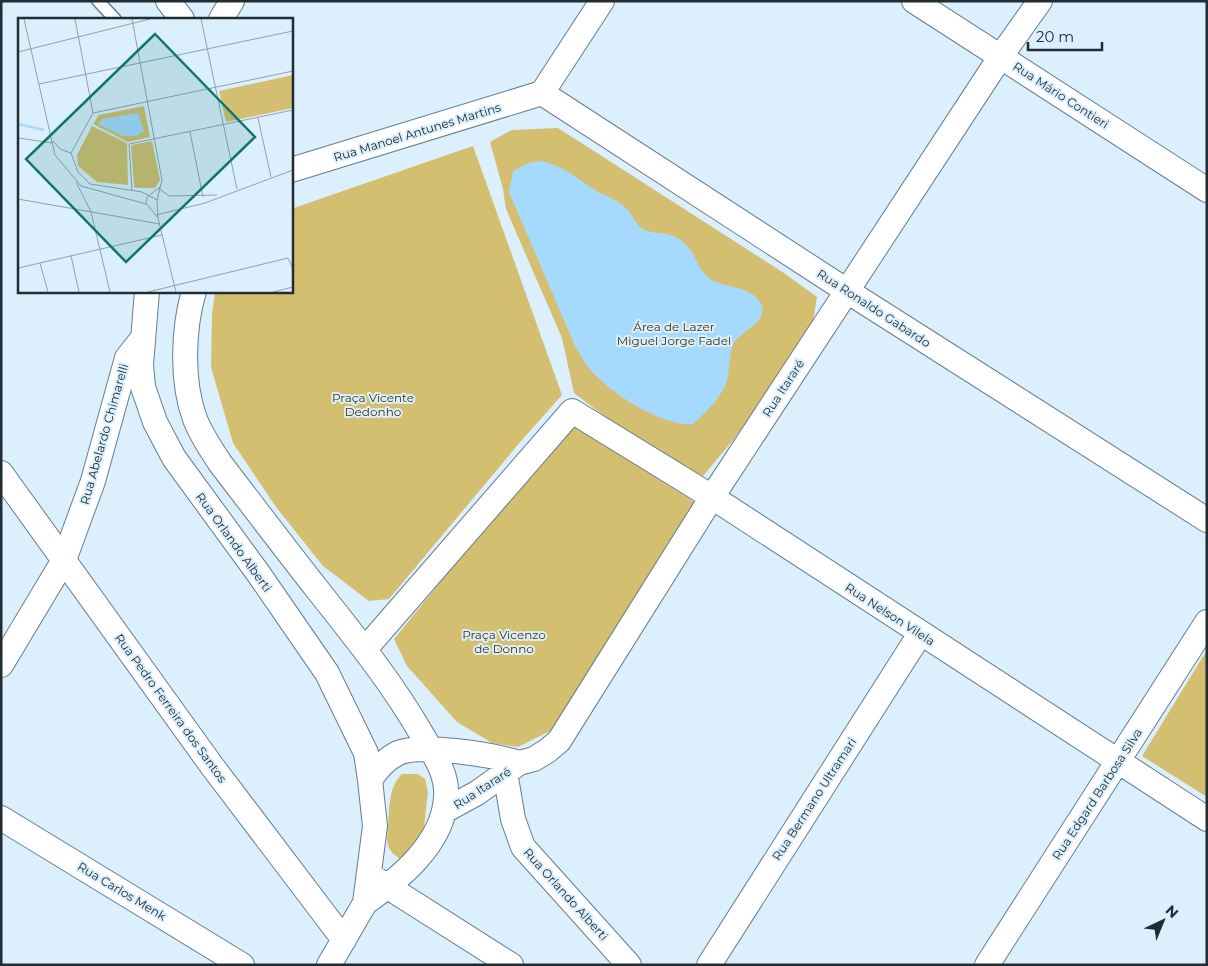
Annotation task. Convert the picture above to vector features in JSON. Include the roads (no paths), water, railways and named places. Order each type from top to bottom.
[{"type":"street","points":[[168,1],[181,18]]},
{"type":"street","points":[[222,18],[232,1]]},
{"type":"street","points":[[542,93],[602,1]]},
{"type":"street","name":"Rua Mário Contieri","points":[[914,1],[1207,190]]},
{"type":"street","name":"Rua Itararé","points":[[444,812],[477,793],[509,765],[534,759],[559,741],[712,497],[1001,56],[1040,1]]},
{"type":"street","name":"Rua Manoel Antunes Martins","points":[[292,170],[542,93]]},
{"type":"street","name":"Rua Ronaldo Gabardo","points":[[542,93],[847,291],[1207,520]]},
{"type":"street","name":"Rua Orlando Alberti","points":[[147,292],[143,339],[143,387],[155,422],[174,458],[258,573],[327,674],[366,754],[375,811],[374,842],[378,881],[344,940]]},
{"type":"street","points":[[194,292],[190,307],[187,367],[189,392],[195,418],[205,441],[220,463],[366,648],[403,702],[444,776],[446,794],[444,812],[432,839],[419,856],[378,881],[511,965]]},
{"type":"street","name":"Rua Abelardo Chimarelli","points":[[1,665],[64,560],[93,481],[127,358],[143,339]]},
{"type":"street","name":"Rua Nelson Vilela","points":[[366,648],[572,410],[712,497],[1207,819]]},
{"type":"street","name":"Rua Pedro Ferreira dos Santos","points":[[1,473],[212,766],[344,940]]},
{"type":"street","name":"Rua Edgard Barbosa Silva","points":[[987,965],[1207,622]]},
{"type":"street","name":"Rua Bermano Ultramari","points":[[709,965],[920,634]]},
{"type":"street","name":"Rua Itararé","points":[[370,780],[379,767],[398,753],[412,750],[485,754],[509,765]]},
{"type":"street","name":"Rua Orlando Alberti","points":[[509,765],[513,819],[523,848],[566,898],[629,965]]},
{"type":"street","name":"Rua Carlos Menk","points":[[1,818],[242,965]]},
{"type":"street","points":[[329,965],[344,940]]},
{"type":"lane","points":[[98,1],[114,18]]},
{"type":"water","points":[[539,161],[555,165],[618,202],[627,209],[641,228],[650,232],[672,235],[677,238],[687,246],[709,278],[750,293],[760,302],[763,308],[759,320],[732,347],[728,376],[723,390],[709,409],[693,424],[666,420],[636,406],[596,376],[587,366],[575,346],[509,192],[513,171],[529,163]]},
{"type":"park label","name":"Área de Lazer Miguel Jorge Fadel","points":[[674,333]]},
{"type":"park label","name":"Praça Vicente Dedonho","points":[[373,404]]},
{"type":"park label","name":"Praça Vicenzo de Donno","points":[[504,641]]}]
